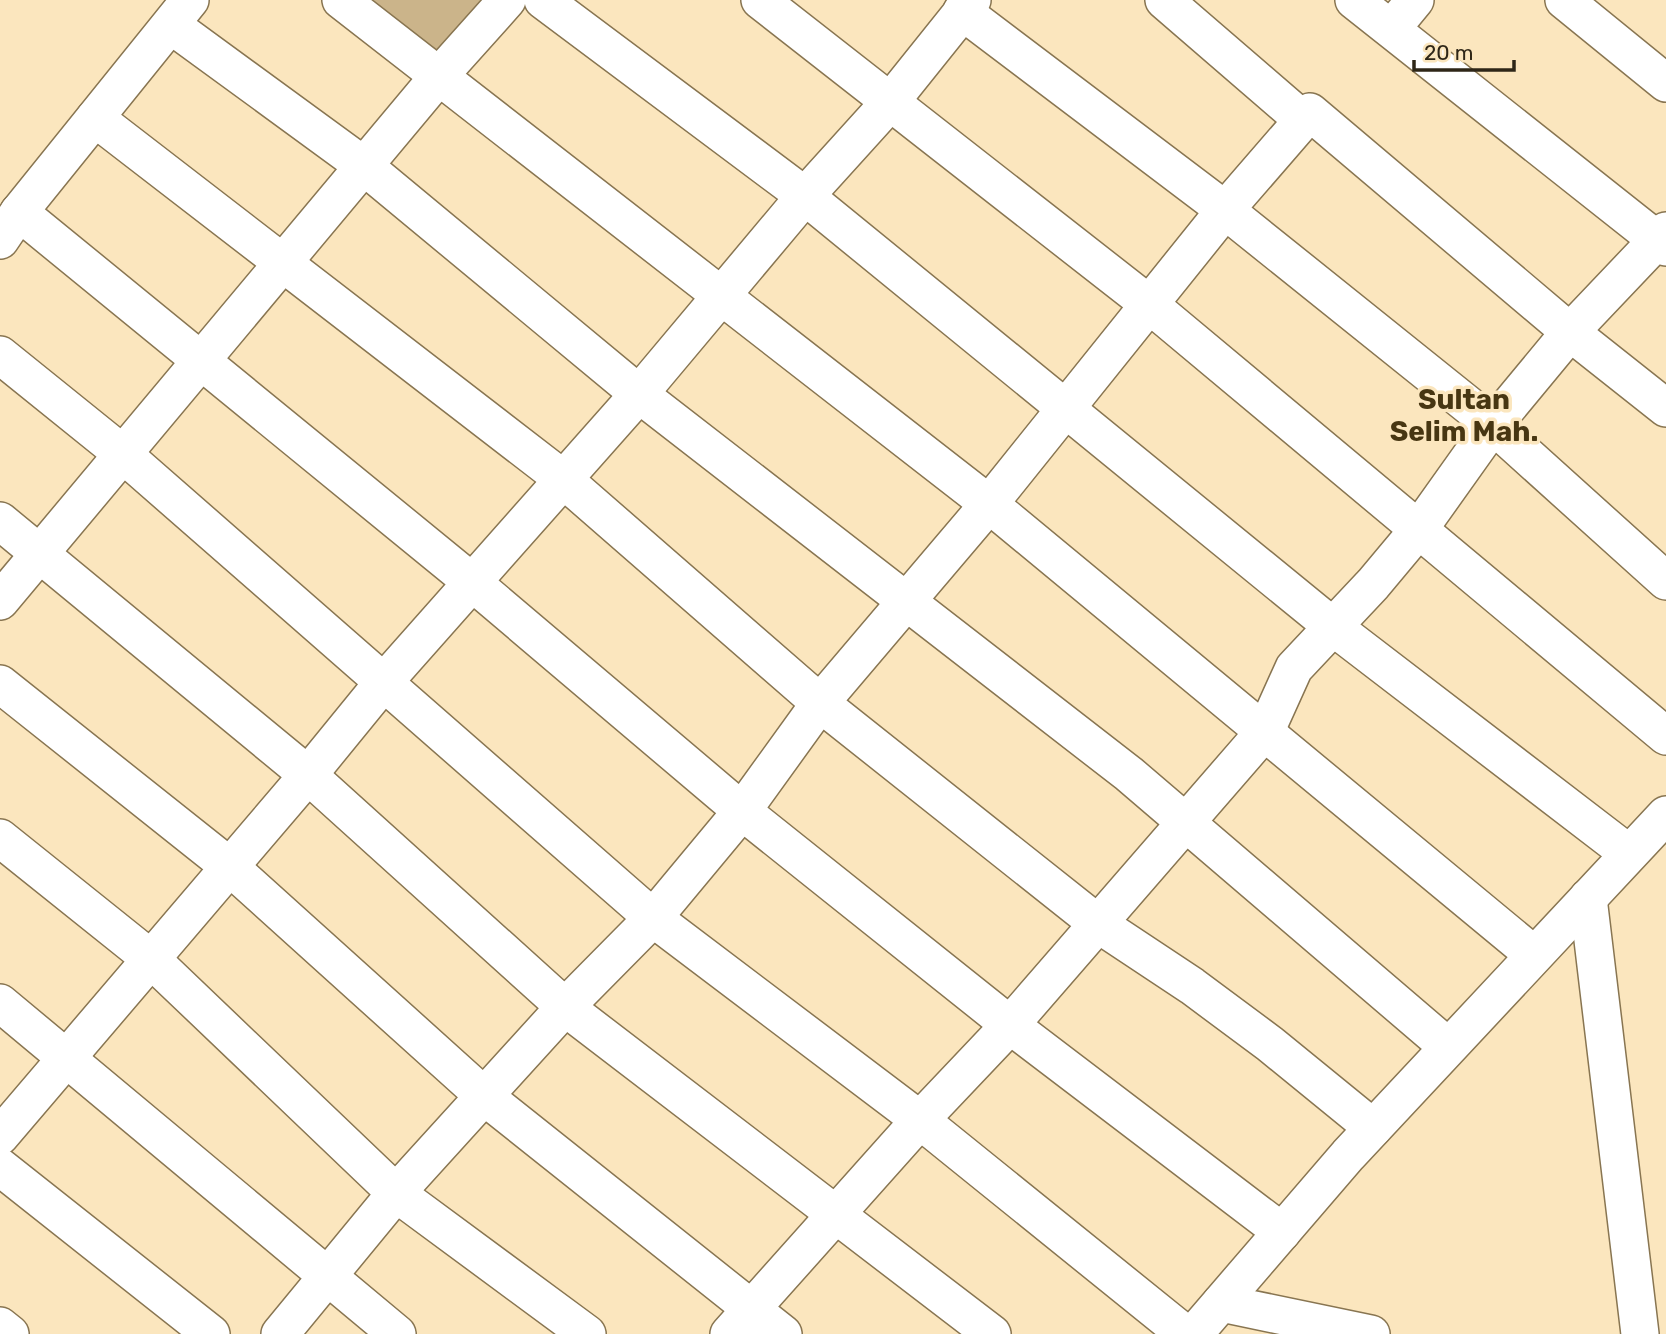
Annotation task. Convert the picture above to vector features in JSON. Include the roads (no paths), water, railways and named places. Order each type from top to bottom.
[{"type":"street","points":[[341,0],[989,504],[1266,730],[1534,955]]},
{"type":"street","points":[[0,601],[42,555],[439,76],[507,0]]},
{"type":"street","points":[[543,0],[805,196],[1332,626],[1628,853]]},
{"type":"street","points":[[760,0],[1150,305],[1666,736]]},
{"type":"street","points":[[1164,0],[1303,120]]},
{"type":"street","points":[[739,1322],[920,1120],[1010,1026],[1266,730],[1294,668],[1373,584],[1419,529],[1493,425],[1570,332],[1663,239],[1354,0]]},
{"type":"street","points":[[1392,28],[1415,0]]},
{"type":"street","points":[[1564,0],[1666,83]]},
{"type":"street","points":[[0,1136],[308,775],[383,683],[639,394],[805,196],[891,101],[967,6],[1493,425],[1666,581]]},
{"type":"street","points":[[1282,1232],[1010,1026],[742,811],[473,583],[200,363],[9,226],[180,12],[639,394],[1186,820],[1448,1047]]},
{"type":"street","points":[[280,1334],[396,1193],[565,1007],[653,918],[742,811],[820,703],[989,504],[1225,210],[1310,112],[1570,332],[1666,408]]},
{"type":"street","points":[[94,118],[563,479],[820,703],[1097,923],[1237,1019],[1373,1128]]},
{"type":"street","points":[[0,355],[124,455],[653,918],[920,1120],[1185,1334]]},
{"type":"street","points":[[0,521],[308,775],[565,1007],[992,1334]]},
{"type":"street","points":[[0,684],[230,867],[739,1322],[783,1334]]},
{"type":"street","points":[[1194,1334],[1373,1128],[1628,853],[1665,818]]},
{"type":"street","points":[[0,838],[151,959],[396,1193],[587,1334]]},
{"type":"street","points":[[1588,898],[1640,1334]]},
{"type":"street","points":[[0,1003],[397,1334]]},
{"type":"street","points":[[0,1167],[211,1334]]},
{"type":"street","points":[[1221,1303],[1371,1334]]},
{"type":"street","points":[[0,1326],[10,1334]]},
{"type":"district","name":"Sultan Selim Mah.","points":[[1464,415]]}]
